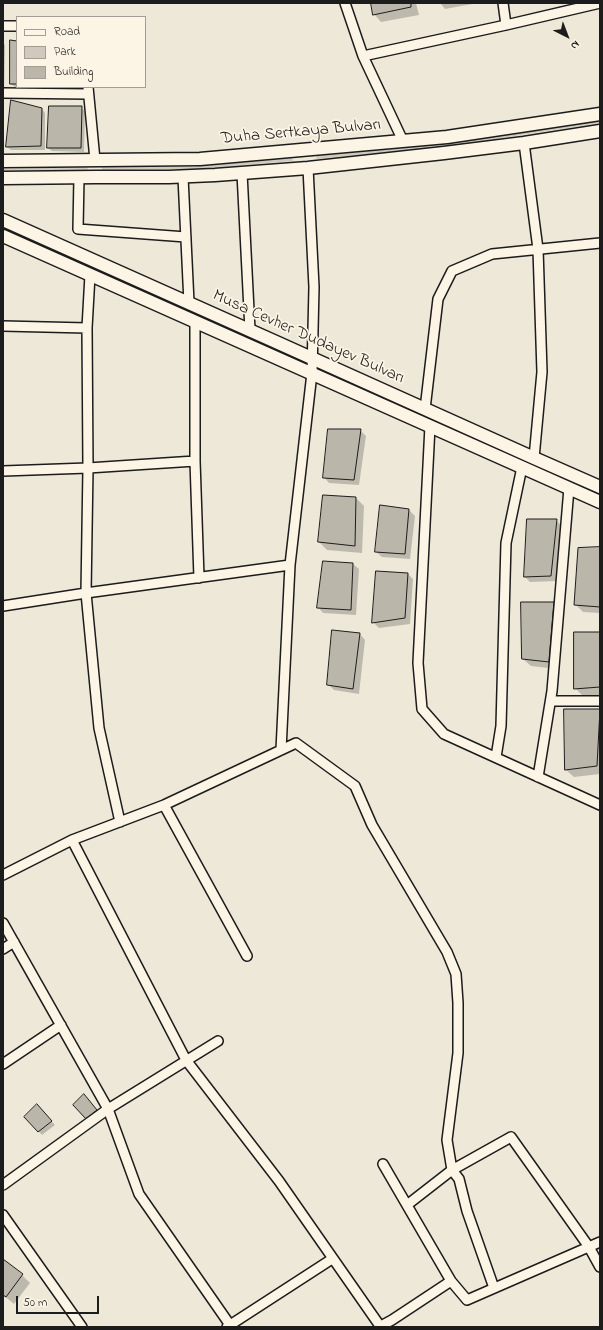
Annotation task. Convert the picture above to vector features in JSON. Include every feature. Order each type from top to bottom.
[{"type":"main road","name":"Duha Sertkaya Bulvarı","points":[[3,161],[200,159],[447,137],[600,114]]},
{"type":"main road","name":"Duha Sertkaya Bulvarı","points":[[3,178],[183,177],[308,168],[524,143],[600,131]]},
{"type":"main road","points":[[304,150],[308,168]]},
{"type":"main road","points":[[95,160],[96,177]]},
{"type":"main road","name":"Musa Cevher Dudayev Bulvarı","points":[[3,220],[600,487]]},
{"type":"main road","name":"Musa Cevher Dudayev Bulvarı","points":[[3,236],[600,502]]},
{"type":"street","points":[[345,3],[363,56],[403,141]]},
{"type":"street","points":[[503,3],[506,25]]},
{"type":"street","points":[[363,56],[600,3]]},
{"type":"street","points":[[3,26],[16,26]]},
{"type":"street","points":[[3,93],[88,91],[95,160]]},
{"type":"street","points":[[524,143],[538,250],[542,372],[534,458]]},
{"type":"street","points":[[281,750],[290,565],[313,358],[314,287],[308,168]]},
{"type":"street","points":[[242,173],[250,330]]},
{"type":"street","points":[[79,177],[78,229],[186,237]]},
{"type":"street","points":[[183,177],[189,303]]},
{"type":"street","points":[[425,409],[438,298],[452,271],[492,254],[600,243]]},
{"type":"street","points":[[90,275],[87,328],[88,468],[86,593],[99,728],[120,822]]},
{"type":"street","points":[[195,321],[195,461],[199,578]]},
{"type":"street","points":[[3,326],[87,328]]},
{"type":"street","points":[[430,426],[418,663],[422,709],[444,734],[600,805]]},
{"type":"street","points":[[3,471],[88,468],[195,461]]},
{"type":"street","points":[[496,758],[501,726],[506,543],[522,467]]},
{"type":"street","points":[[538,777],[551,701],[569,488]]},
{"type":"street","points":[[3,606],[290,565]]},
{"type":"street","points":[[551,701],[600,701]]},
{"type":"street","points":[[3,875],[72,840],[164,805],[296,743],[355,786],[372,825],[447,952],[456,974],[458,987],[458,1053],[447,1140],[452,1170],[459,1180],[467,1211],[494,1288]]},
{"type":"street","points":[[164,805],[248,956]]},
{"type":"street","points":[[72,840],[186,1060],[279,1181],[379,1327],[451,1281]]},
{"type":"street","points":[[3,923],[108,1110],[139,1194],[228,1326],[332,1259]]},
{"type":"street","points":[[3,949],[14,942]]},
{"type":"street","points":[[3,1064],[61,1025]]},
{"type":"street","points":[[3,1185],[108,1110],[218,1041]]},
{"type":"street","points":[[407,1205],[452,1170],[511,1137],[589,1247],[600,1267]]},
{"type":"street","points":[[383,1164],[451,1281],[466,1300],[600,1242]]},
{"type":"street","points":[[3,1215],[82,1327]]},
{"type":"green space","points":[[600,120],[600,123],[449,146],[317,159],[316,156],[449,144]]},
{"type":"green space","points":[[292,158],[293,161],[195,169],[102,170],[102,167],[193,167]]},
{"type":"green space","points":[[87,167],[88,170],[3,172],[3,169]]},
{"type":"green space","points":[[3,227],[304,361],[302,364],[3,230]]},
{"type":"green space","points":[[337,376],[517,456],[515,459],[336,378]]},
{"type":"green space","points":[[542,468],[600,493],[600,496],[541,470]]},
{"type":"building","points":[[371,3],[411,3],[411,7],[373,15]]},
{"type":"building","points":[[10,40],[16,41],[16,84],[10,84]]},
{"type":"building","points":[[11,100],[42,108],[41,146],[6,147]]},
{"type":"building","points":[[49,106],[82,106],[81,148],[47,148]]},
{"type":"building","points":[[328,429],[361,429],[354,480],[323,478]]},
{"type":"building","points":[[323,495],[356,497],[355,546],[318,542]]},
{"type":"building","points":[[380,505],[409,509],[405,554],[375,552]]},
{"type":"building","points":[[527,519],[557,519],[551,576],[524,577]]},
{"type":"building","points":[[600,547],[600,607],[574,605],[578,548]]},
{"type":"building","points":[[323,561],[353,563],[351,610],[317,608]]},
{"type":"building","points":[[376,571],[408,573],[405,618],[372,623]]},
{"type":"building","points":[[521,602],[554,602],[549,662],[522,659]]},
{"type":"building","points":[[332,630],[360,633],[353,689],[327,685]]},
{"type":"building","points":[[574,632],[600,632],[600,687],[574,689]]},
{"type":"building","points":[[564,709],[600,709],[597,766],[565,770]]},
{"type":"building","points":[[84,1094],[97,1110],[86,1119],[73,1105]]},
{"type":"building","points":[[37,1104],[52,1121],[38,1132],[24,1117]]},
{"type":"building","points":[[3,1259],[23,1274],[6,1297],[3,1295]]}]
